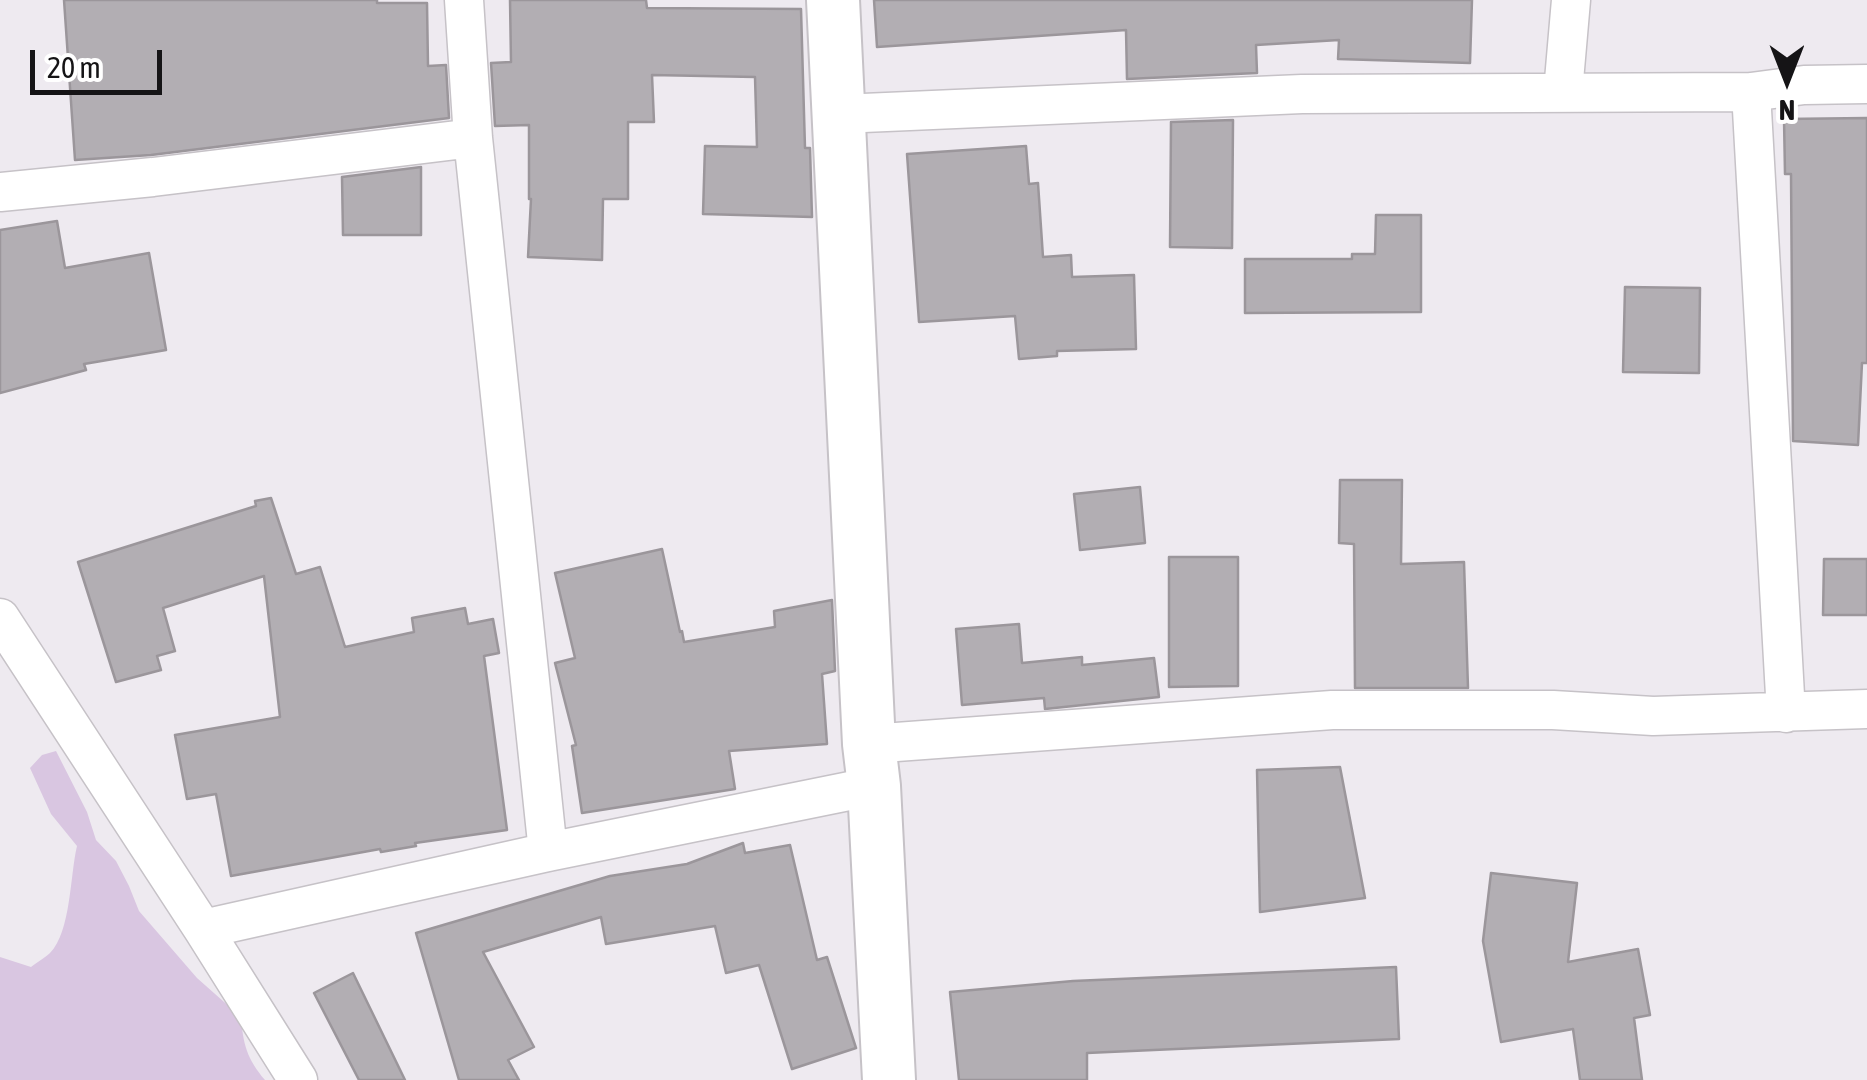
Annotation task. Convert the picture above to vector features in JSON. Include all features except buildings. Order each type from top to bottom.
[{"type":"street","points":[[464,0],[474,138],[548,852]]},
{"type":"street","points":[[833,0],[889,1080]]},
{"type":"street","points":[[1563,92],[1571,0]]},
{"type":"street","points":[[840,114],[1302,94],[1751,92],[1804,85],[1867,84]]},
{"type":"street","points":[[1751,92],[1786,713]]},
{"type":"street","points":[[0,192],[474,138]]},
{"type":"street","points":[[0,618],[298,1080]]},
{"type":"street","points":[[203,929],[548,852],[872,765],[1332,710],[1553,710],[1653,716],[1867,709]]},
{"type":"shaded area","points":[[56,751],[87,812],[96,840],[116,861],[139,911],[197,978],[241,1017],[247,1051],[265,1080],[0,1080],[0,957],[31,967],[48,955],[62,932],[69,903],[77,846],[51,814],[30,768],[42,755]]}]
